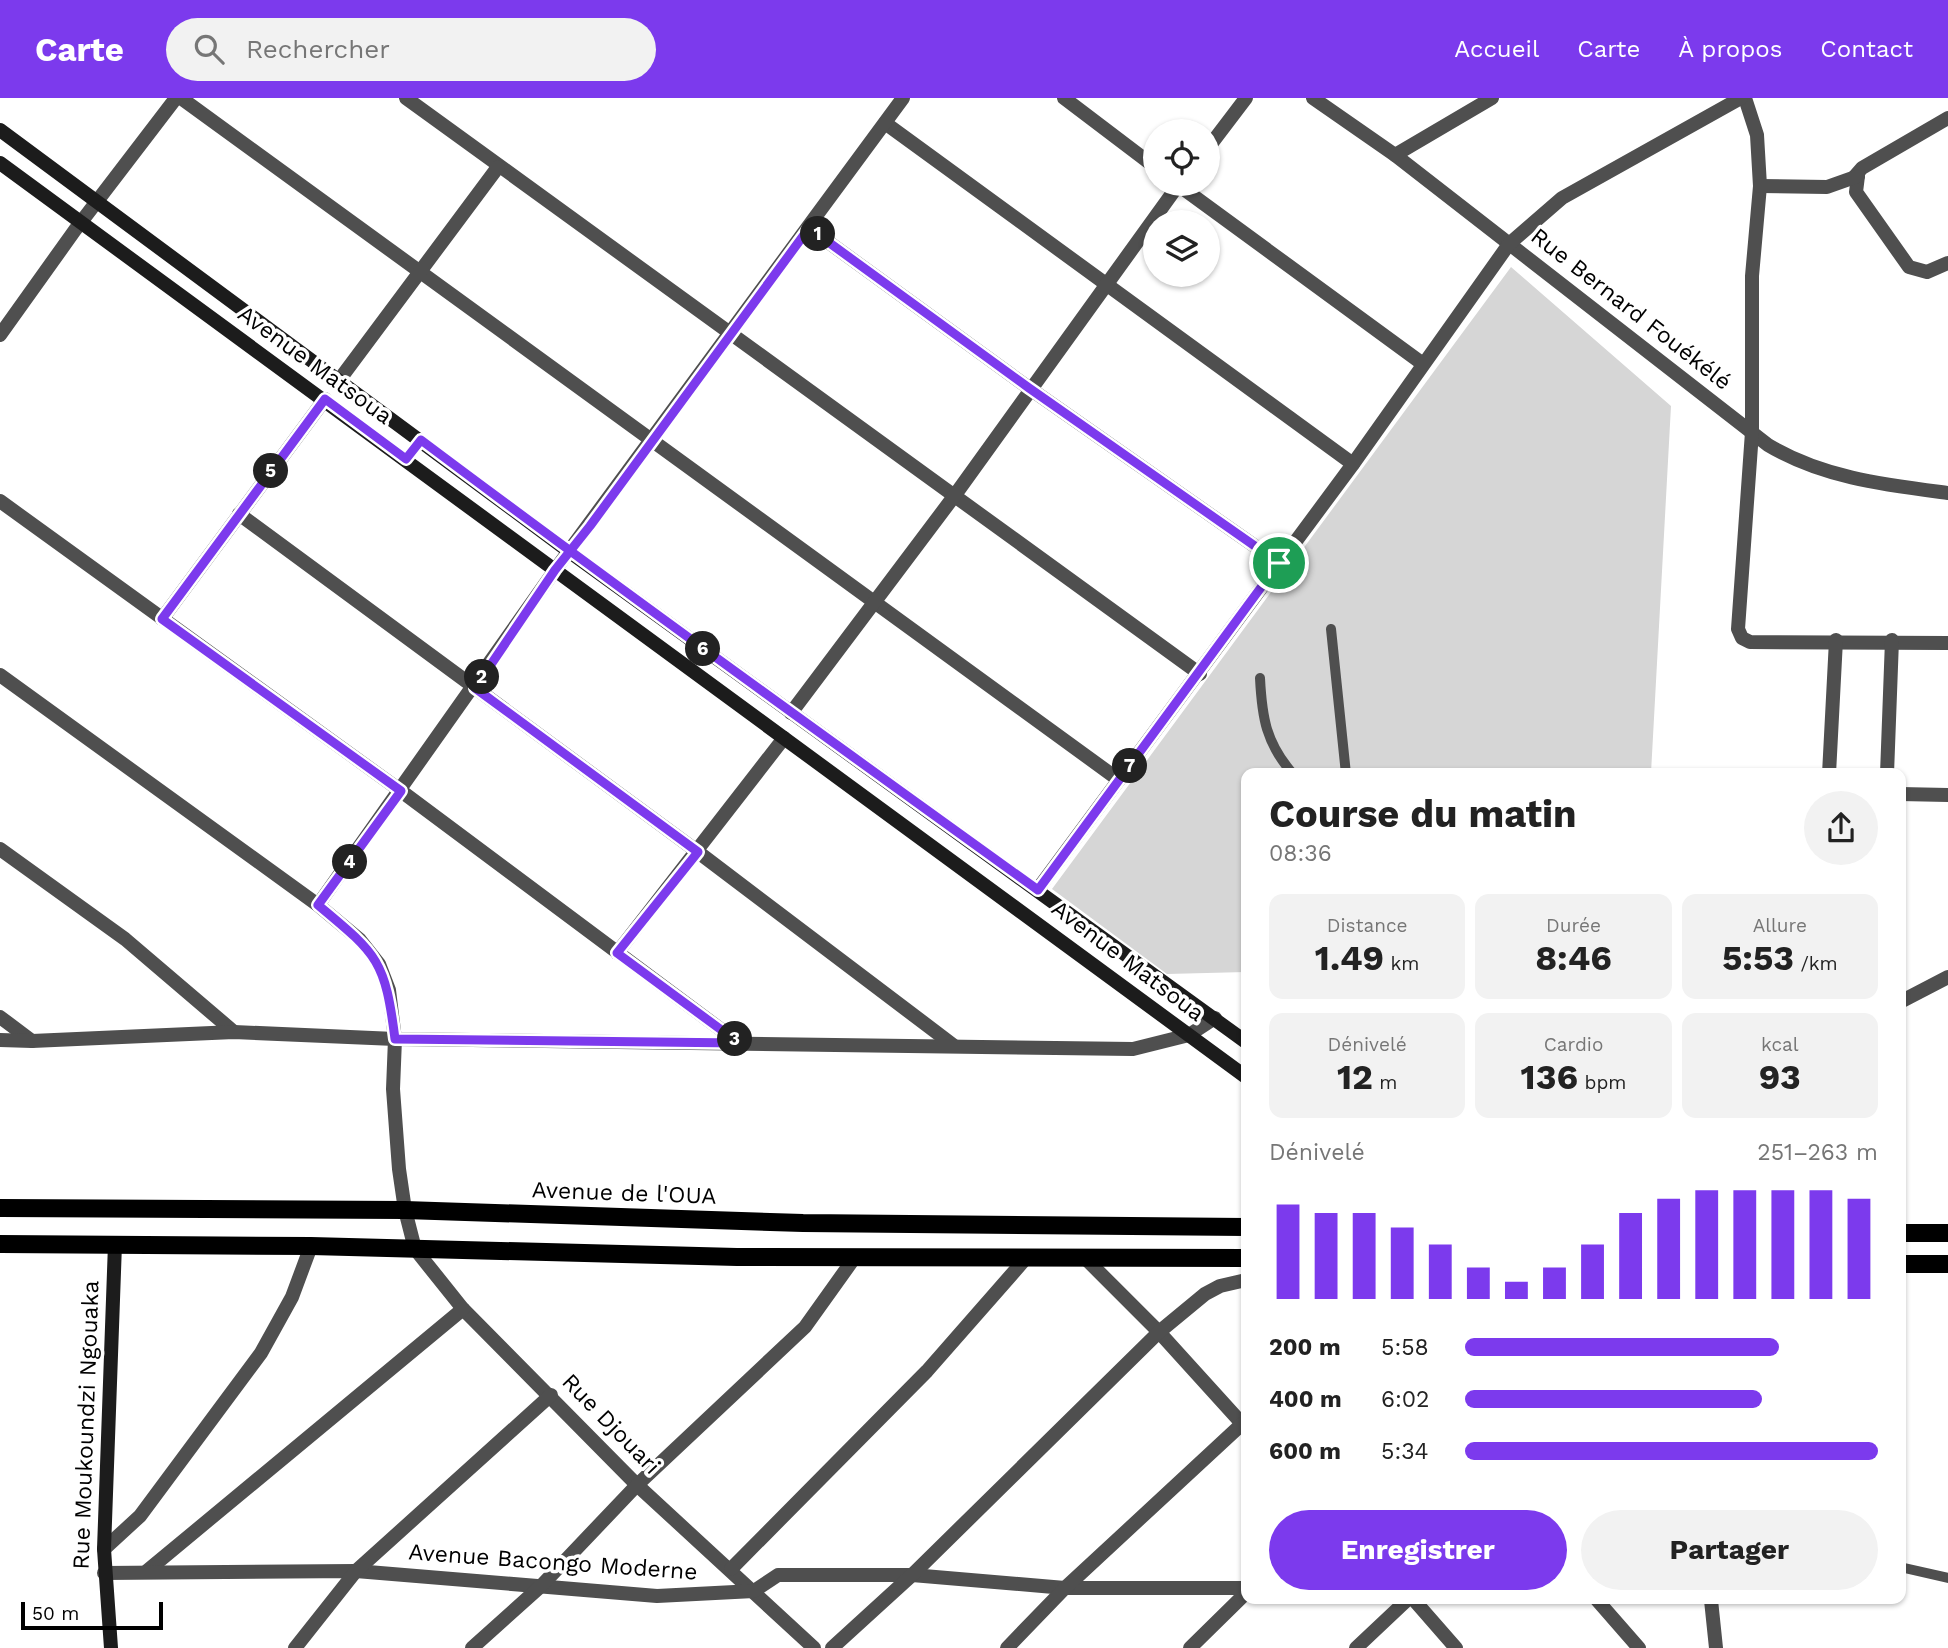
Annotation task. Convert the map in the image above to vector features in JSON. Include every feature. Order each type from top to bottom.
[{"type":"main road","name":"Avenue de l'OUA","points":[[0,1208],[405,1210],[803,1223],[1241,1227]]},
{"type":"main road","points":[[1906,1233],[1948,1233]]},
{"type":"main road","points":[[0,1244],[311,1246],[737,1257],[1241,1258]]},
{"type":"main road","points":[[1906,1264],[1948,1264]]},
{"type":"street","points":[[0,335],[79,223],[179,98],[1119,780]]},
{"type":"street","points":[[406,98],[1200,674]]},
{"type":"street","points":[[318,905],[475,688],[555,570],[903,98]]},
{"type":"street","points":[[1064,98],[1143,158]]},
{"type":"street","points":[[1220,132],[1246,98]]},
{"type":"street","name":"Rue Bernard Fouékélé","points":[[1313,98],[1395,155],[1752,432],[1792,459],[1833,474],[1948,493]]},
{"type":"street","points":[[1395,155],[1492,98]]},
{"type":"street","points":[[1038,890],[1200,674],[1509,244],[1562,198],[1743,98],[1757,135],[1760,186],[1752,276],[1752,432],[1738,629],[1742,638],[1749,642],[1892,640],[1948,643]]},
{"type":"street","points":[[1948,118],[1862,168],[1855,176],[1858,176],[1856,192],[1909,267],[1927,272],[1948,263]]},
{"type":"street","points":[[885,123],[1353,464]]},
{"type":"street","name":"Avenue Matsoua","points":[[0,131],[340,379],[570,552],[1241,1038]]},
{"type":"street","name":"Avenue Matsoua","points":[[0,163],[1241,1073]]},
{"type":"street","points":[[340,379],[498,167]]},
{"type":"street","points":[[1760,186],[1827,187],[1858,176]]},
{"type":"street","points":[[791,713],[955,495],[1029,388],[1169,196]]},
{"type":"street","points":[[1194,196],[1423,364]]},
{"type":"street","points":[[809,228],[1029,388],[1279,563]]},
{"type":"street","points":[[162,619],[325,399]]},
{"type":"street","points":[[406,459],[421,440]]},
{"type":"street","points":[[0,501],[401,791],[739,1043]]},
{"type":"street","points":[[239,514],[698,852],[953,1045]]},
{"type":"street","points":[[1829,768],[1836,640]]},
{"type":"street","points":[[1887,768],[1892,640]]},
{"type":"street","name":"Rue Djouari","points":[[0,675],[318,905],[360,940],[380,964],[389,990],[395,1039],[393,1089],[405,1210],[415,1249],[463,1309],[551,1395],[637,1485],[814,1648]]},
{"type":"street","points":[[617,953],[784,738]]},
{"type":"street","points":[[1906,794],[1948,795]]},
{"type":"street","points":[[0,849],[125,939],[234,1032]]},
{"type":"street","points":[[1906,999],[1948,977]]},
{"type":"street","points":[[0,1017],[32,1041]]},
{"type":"street","points":[[0,1040],[234,1032],[395,1039],[1133,1049],[1189,1035],[1215,1018]]},
{"type":"street","name":"Rue Moukoundzi Ngouaka","points":[[111,1648],[104,1549],[115,1244]]},
{"type":"street","points":[[104,1549],[140,1516],[261,1353],[292,1297],[311,1246]]},
{"type":"street","points":[[731,1569],[927,1371],[1027,1256]]},
{"type":"street","points":[[472,1648],[541,1586],[637,1485],[804,1327],[855,1257]]},
{"type":"street","points":[[1085,1258],[1159,1332],[1241,1423]]},
{"type":"street","points":[[832,1648],[912,1575],[1159,1332],[1205,1294],[1241,1280],[1241,1258]]},
{"type":"street","points":[[147,1571],[463,1309]]},
{"type":"street","points":[[295,1648],[356,1571],[551,1395]]},
{"type":"street","points":[[1007,1648],[1065,1587],[1241,1429]]},
{"type":"street","name":"Avenue Bacongo Moderne","points":[[104,1573],[356,1571],[656,1596],[754,1591],[778,1575],[912,1575],[1065,1587],[1241,1591]]},
{"type":"street","points":[[1190,1648],[1241,1596]]},
{"type":"street","points":[[1356,1648],[1403,1604]]},
{"type":"street","points":[[1418,1604],[1456,1648]]},
{"type":"street","points":[[1600,1604],[1639,1648]]},
{"type":"street","points":[[1711,1604],[1716,1648]]},
{"type":"lane","points":[[1331,629],[1345,768]]},
{"type":"lane","points":[[1259,678],[1262,716],[1275,753],[1288,768]]},
{"type":"lane","points":[[1906,1568],[1948,1578]]},
{"type":"shaded area","points":[[1511,267],[1671,406],[1651,768],[1241,768],[1241,972],[1167,974],[1052,889]]},
{"type":"route","points":[[1279,563],[1029,388],[809,228],[590,526],[570,552],[555,570],[475,688],[698,852],[617,953],[739,1043],[395,1039],[389,990],[380,964],[360,940],[318,905],[401,791],[162,619],[325,399],[406,459],[421,440],[570,552],[1038,890],[1200,674],[1279,563]]}]
